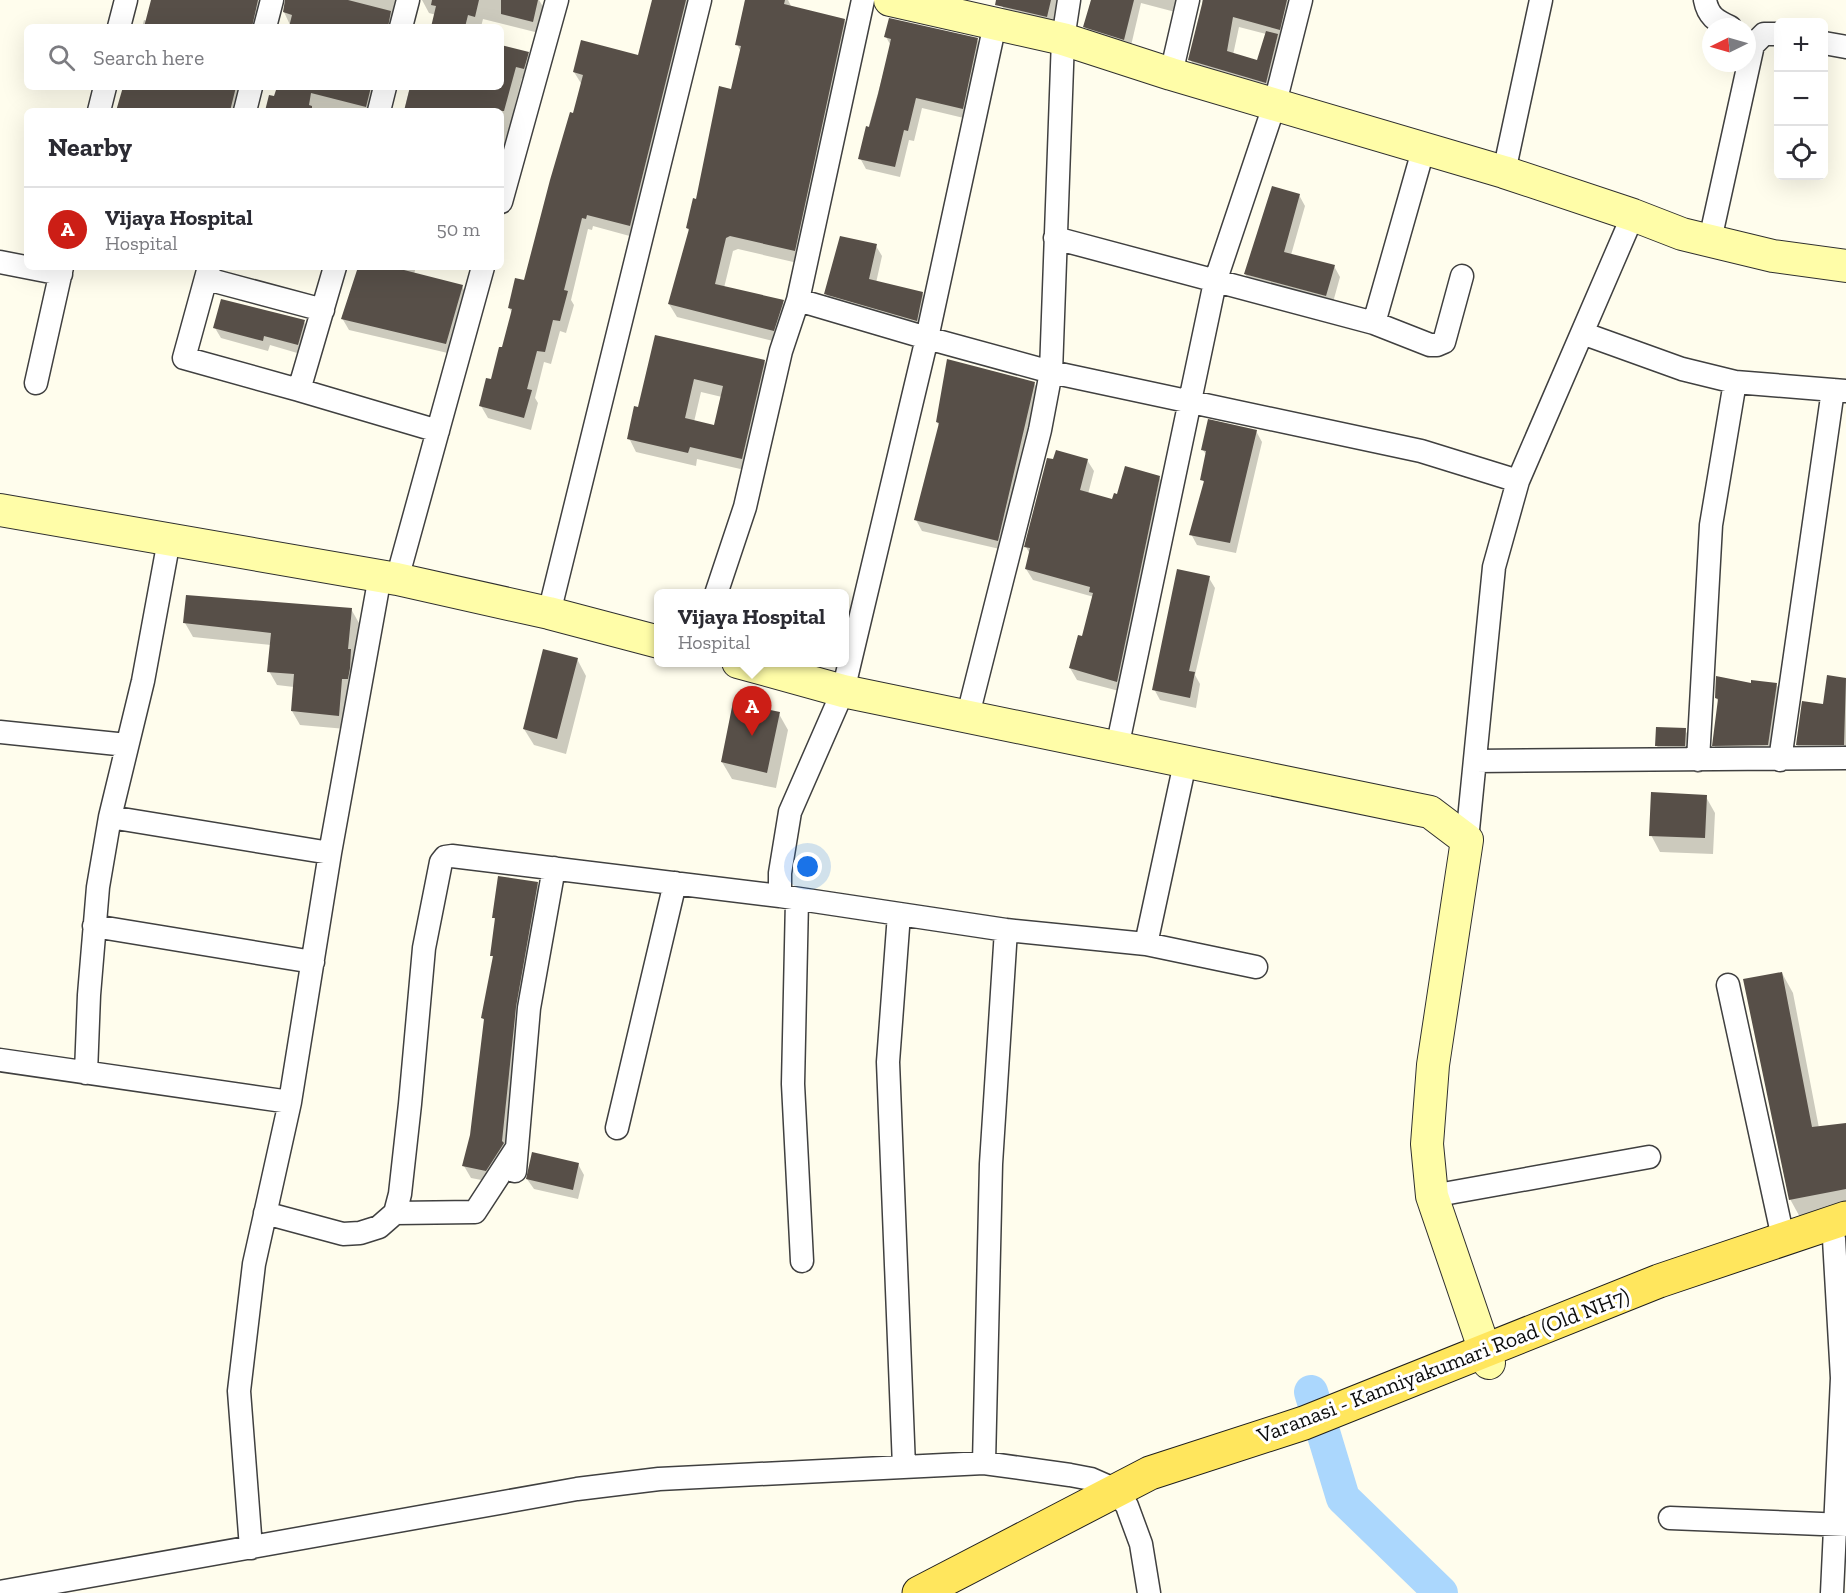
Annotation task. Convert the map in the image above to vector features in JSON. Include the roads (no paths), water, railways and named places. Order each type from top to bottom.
[{"type":"main road","name":"Varanasi - Kanniyakumari Road (Old NH7)","points":[[962,1593],[1122,1498],[1150,1473],[1306,1431],[1486,1358],[1659,1281],[1783,1238],[1842,1231]]},
{"type":"main road","name":"Varanasi - Kanniyakumari Road (Old NH7)","points":[[1486,1358],[1842,1231]]},
{"type":"main road","name":"Varanasi - Kanniyakumari Road (Old NH7)","points":[[919,1593],[1122,1498]]},
{"type":"street","points":[[120,24],[126,0]]},
{"type":"street","points":[[266,24],[272,0]]},
{"type":"street","points":[[402,24],[408,0]]},
{"type":"street","points":[[504,191],[556,0]]},
{"type":"street","points":[[549,613],[700,0]]},
{"type":"street","points":[[718,589],[745,507],[781,351],[798,300],[863,0]]},
{"type":"street","points":[[968,715],[1040,430],[1051,372],[1063,39],[1069,0]]},
{"type":"street","points":[[1172,74],[1188,0]]},
{"type":"street","points":[[1117,748],[1215,282],[1275,104],[1301,0]]},
{"type":"street","points":[[1705,0],[1708,12],[1714,18]]},
{"type":"street","points":[[899,1],[1063,39],[1172,74],[1504,172],[1633,214],[1682,234],[1773,256],[1846,266]]},
{"type":"street","points":[[1504,172],[1533,2]]},
{"type":"street","points":[[849,666],[927,338],[995,24]]},
{"type":"street","points":[[1710,240],[1753,45],[1761,36]]},
{"type":"street","points":[[1828,44],[1846,47]]},
{"type":"street","points":[[100,108],[104,90]]},
{"type":"street","points":[[246,108],[250,90]]},
{"type":"street","points":[[380,108],[384,90]]},
{"type":"street","points":[[1374,323],[1424,147]]},
{"type":"street","points":[[1486,1358],[1432,1196],[1427,1144],[1432,1065],[1467,840],[1494,567],[1518,481],[1633,214]]},
{"type":"street","points":[[1055,238],[1374,323],[1430,345],[1444,342],[1462,276]]},
{"type":"street","points":[[0,262],[24,265]]},
{"type":"street","points":[[299,390],[334,270]]},
{"type":"street","points":[[251,1548],[238,1391],[254,1264],[290,1102],[330,853],[388,578],[438,431],[482,270]]},
{"type":"street","points":[[36,383],[62,271]]},
{"type":"street","points":[[323,310],[208,273],[184,358],[438,431]]},
{"type":"street","points":[[798,300],[1051,372],[1421,452],[1518,481]]},
{"type":"street","points":[[1582,333],[1682,369],[1735,382],[1840,391],[1780,760]]},
{"type":"street","points":[[1698,760],[1711,525],[1735,382]]},
{"type":"street","points":[[0,510],[388,578],[549,613],[654,641]]},
{"type":"street","points":[[86,1073],[94,926],[110,817],[143,681],[169,540]]},
{"type":"street","points":[[753,667],[843,691],[1430,812],[1467,840]]},
{"type":"street","points":[[802,1261],[793,1084],[788,898],[780,873],[790,812],[843,691],[849,667]]},
{"type":"street","points":[[0,732],[127,745]]},
{"type":"street","points":[[1475,761],[1846,758]]},
{"type":"street","points":[[1146,944],[1185,763]]},
{"type":"street","points":[[110,817],[330,853]]},
{"type":"street","points":[[265,1213],[343,1234],[360,1233],[380,1227],[395,1213],[400,1194],[424,948],[441,862],[445,857],[554,868],[788,898],[1006,930],[1146,944],[1256,967]]},
{"type":"street","points":[[515,1171],[528,1008],[554,868]]},
{"type":"street","points":[[617,1128],[675,884]]},
{"type":"street","points":[[899,914],[888,1062],[904,1467]]},
{"type":"street","points":[[94,926],[313,962]]},
{"type":"street","points":[[984,1463],[991,1164],[1006,930]]},
{"type":"street","points":[[1728,985],[1783,1238]]},
{"type":"street","points":[[0,1060],[290,1102]]},
{"type":"street","points":[[395,1213],[475,1212],[517,1148]]},
{"type":"street","points":[[1432,1196],[1649,1157]]},
{"type":"street","points":[[1832,1593],[1841,1525],[1842,1231]]},
{"type":"street","points":[[0,1592],[577,1490],[636,1482],[984,1463],[1091,1479],[1122,1498],[1141,1544],[1149,1593]]},
{"type":"street","points":[[1670,1518],[1841,1525]]},
{"type":"waterway","points":[[1311,1392],[1343,1498],[1441,1593]]},
{"type":"place","name":"Vijaya Hospital","points":[[752,736]]}]
